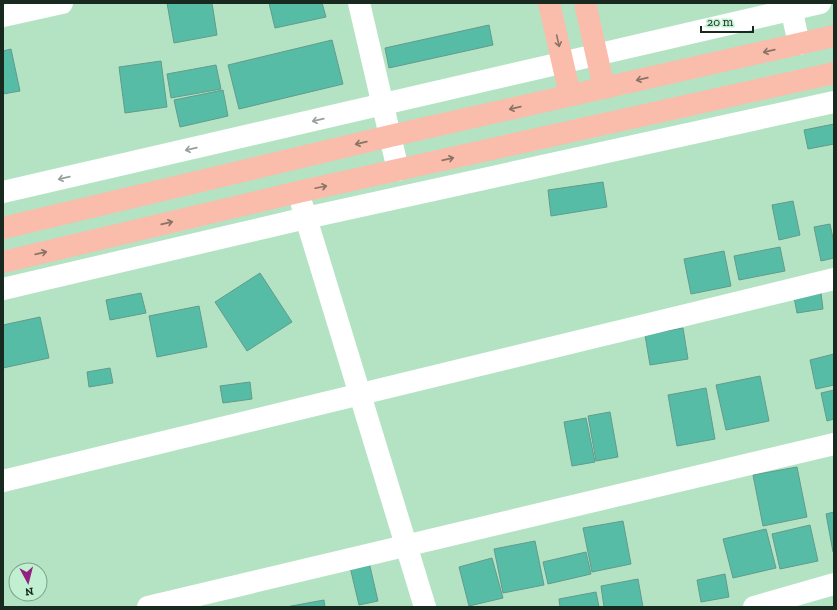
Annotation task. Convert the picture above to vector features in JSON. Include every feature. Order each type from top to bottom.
[{"type":"main road","points":[[549,3],[570,95]]},
{"type":"main road","points":[[585,3],[604,88]]},
{"type":"main road","points":[[3,228],[390,136],[834,36]]},
{"type":"main road","points":[[3,262],[298,192],[834,73]]},
{"type":"street","points":[[3,16],[62,3]]},
{"type":"street","points":[[359,3],[398,170]]},
{"type":"street","points":[[3,192],[597,55],[791,6],[820,3]]},
{"type":"street","points":[[791,6],[799,44]]},
{"type":"street","points":[[3,289],[306,218],[834,102]]},
{"type":"street","points":[[298,192],[425,607]]},
{"type":"street","points":[[3,481],[834,279]]},
{"type":"street","points":[[148,607],[834,444]]},
{"type":"street","points":[[754,607],[834,584]]},
{"type":"building","points":[[167,3],[212,3],[217,35],[174,43]]},
{"type":"building","points":[[269,3],[322,3],[326,17],[275,28]]},
{"type":"building","points":[[489,25],[493,45],[389,68],[385,48]]},
{"type":"building","points":[[332,40],[343,84],[239,109],[228,65]]},
{"type":"building","points":[[11,49],[20,91],[3,94],[3,51]]},
{"type":"building","points":[[161,61],[167,107],[125,113],[119,67]]},
{"type":"building","points":[[216,65],[221,89],[171,98],[167,74]]},
{"type":"building","points":[[223,90],[228,116],[180,127],[174,100]]},
{"type":"building","points":[[834,124],[834,144],[808,149],[804,130]]},
{"type":"building","points":[[603,182],[607,207],[551,216],[548,190]]},
{"type":"building","points":[[793,201],[800,235],[779,240],[772,205]]},
{"type":"building","points":[[830,224],[834,243],[834,258],[821,261],[814,227]]},
{"type":"building","points":[[780,247],[785,271],[739,280],[734,256]]},
{"type":"building","points":[[724,251],[731,286],[691,294],[684,259]]},
{"type":"building","points":[[260,273],[292,322],[247,351],[215,302]]},
{"type":"building","points":[[141,293],[146,313],[110,320],[106,300]]},
{"type":"building","points":[[821,293],[823,309],[797,313],[794,297]]},
{"type":"building","points":[[199,306],[207,347],[157,357],[149,316]]},
{"type":"building","points":[[40,317],[49,358],[3,368],[3,325]]},
{"type":"building","points":[[683,328],[688,359],[650,365],[645,335]]},
{"type":"building","points":[[834,354],[834,385],[816,389],[810,360]]},
{"type":"building","points":[[110,368],[113,383],[89,387],[87,372]]},
{"type":"building","points":[[760,376],[769,421],[726,430],[716,385]]},
{"type":"building","points":[[250,382],[252,399],[223,403],[220,386]]},
{"type":"building","points":[[706,388],[715,439],[677,446],[668,395]]},
{"type":"building","points":[[834,390],[834,419],[827,421],[821,393]]},
{"type":"building","points":[[610,412],[618,457],[596,461],[588,416]]},
{"type":"building","points":[[586,418],[595,462],[572,466],[564,422]]},
{"type":"building","points":[[797,467],[807,517],[763,526],[753,475]]},
{"type":"building","points":[[834,512],[834,552],[833,552],[826,514]]},
{"type":"building","points":[[623,521],[631,564],[592,572],[583,528]]},
{"type":"building","points":[[810,525],[818,561],[780,569],[772,534]]},
{"type":"building","points":[[766,529],[776,568],[733,578],[723,539]]},
{"type":"building","points":[[535,541],[544,585],[503,593],[494,549]]},
{"type":"building","points":[[586,552],[591,574],[548,584],[543,562]]},
{"type":"building","points":[[492,558],[503,598],[469,606],[459,567]]},
{"type":"building","points":[[369,562],[378,601],[359,605],[350,567]]},
{"type":"building","points":[[725,574],[729,597],[701,602],[697,580]]},
{"type":"building","points":[[638,579],[643,607],[604,607],[601,586]]},
{"type":"building","points":[[596,592],[599,607],[560,607],[559,599]]},
{"type":"building","points":[[324,600],[325,607],[286,607]]}]
